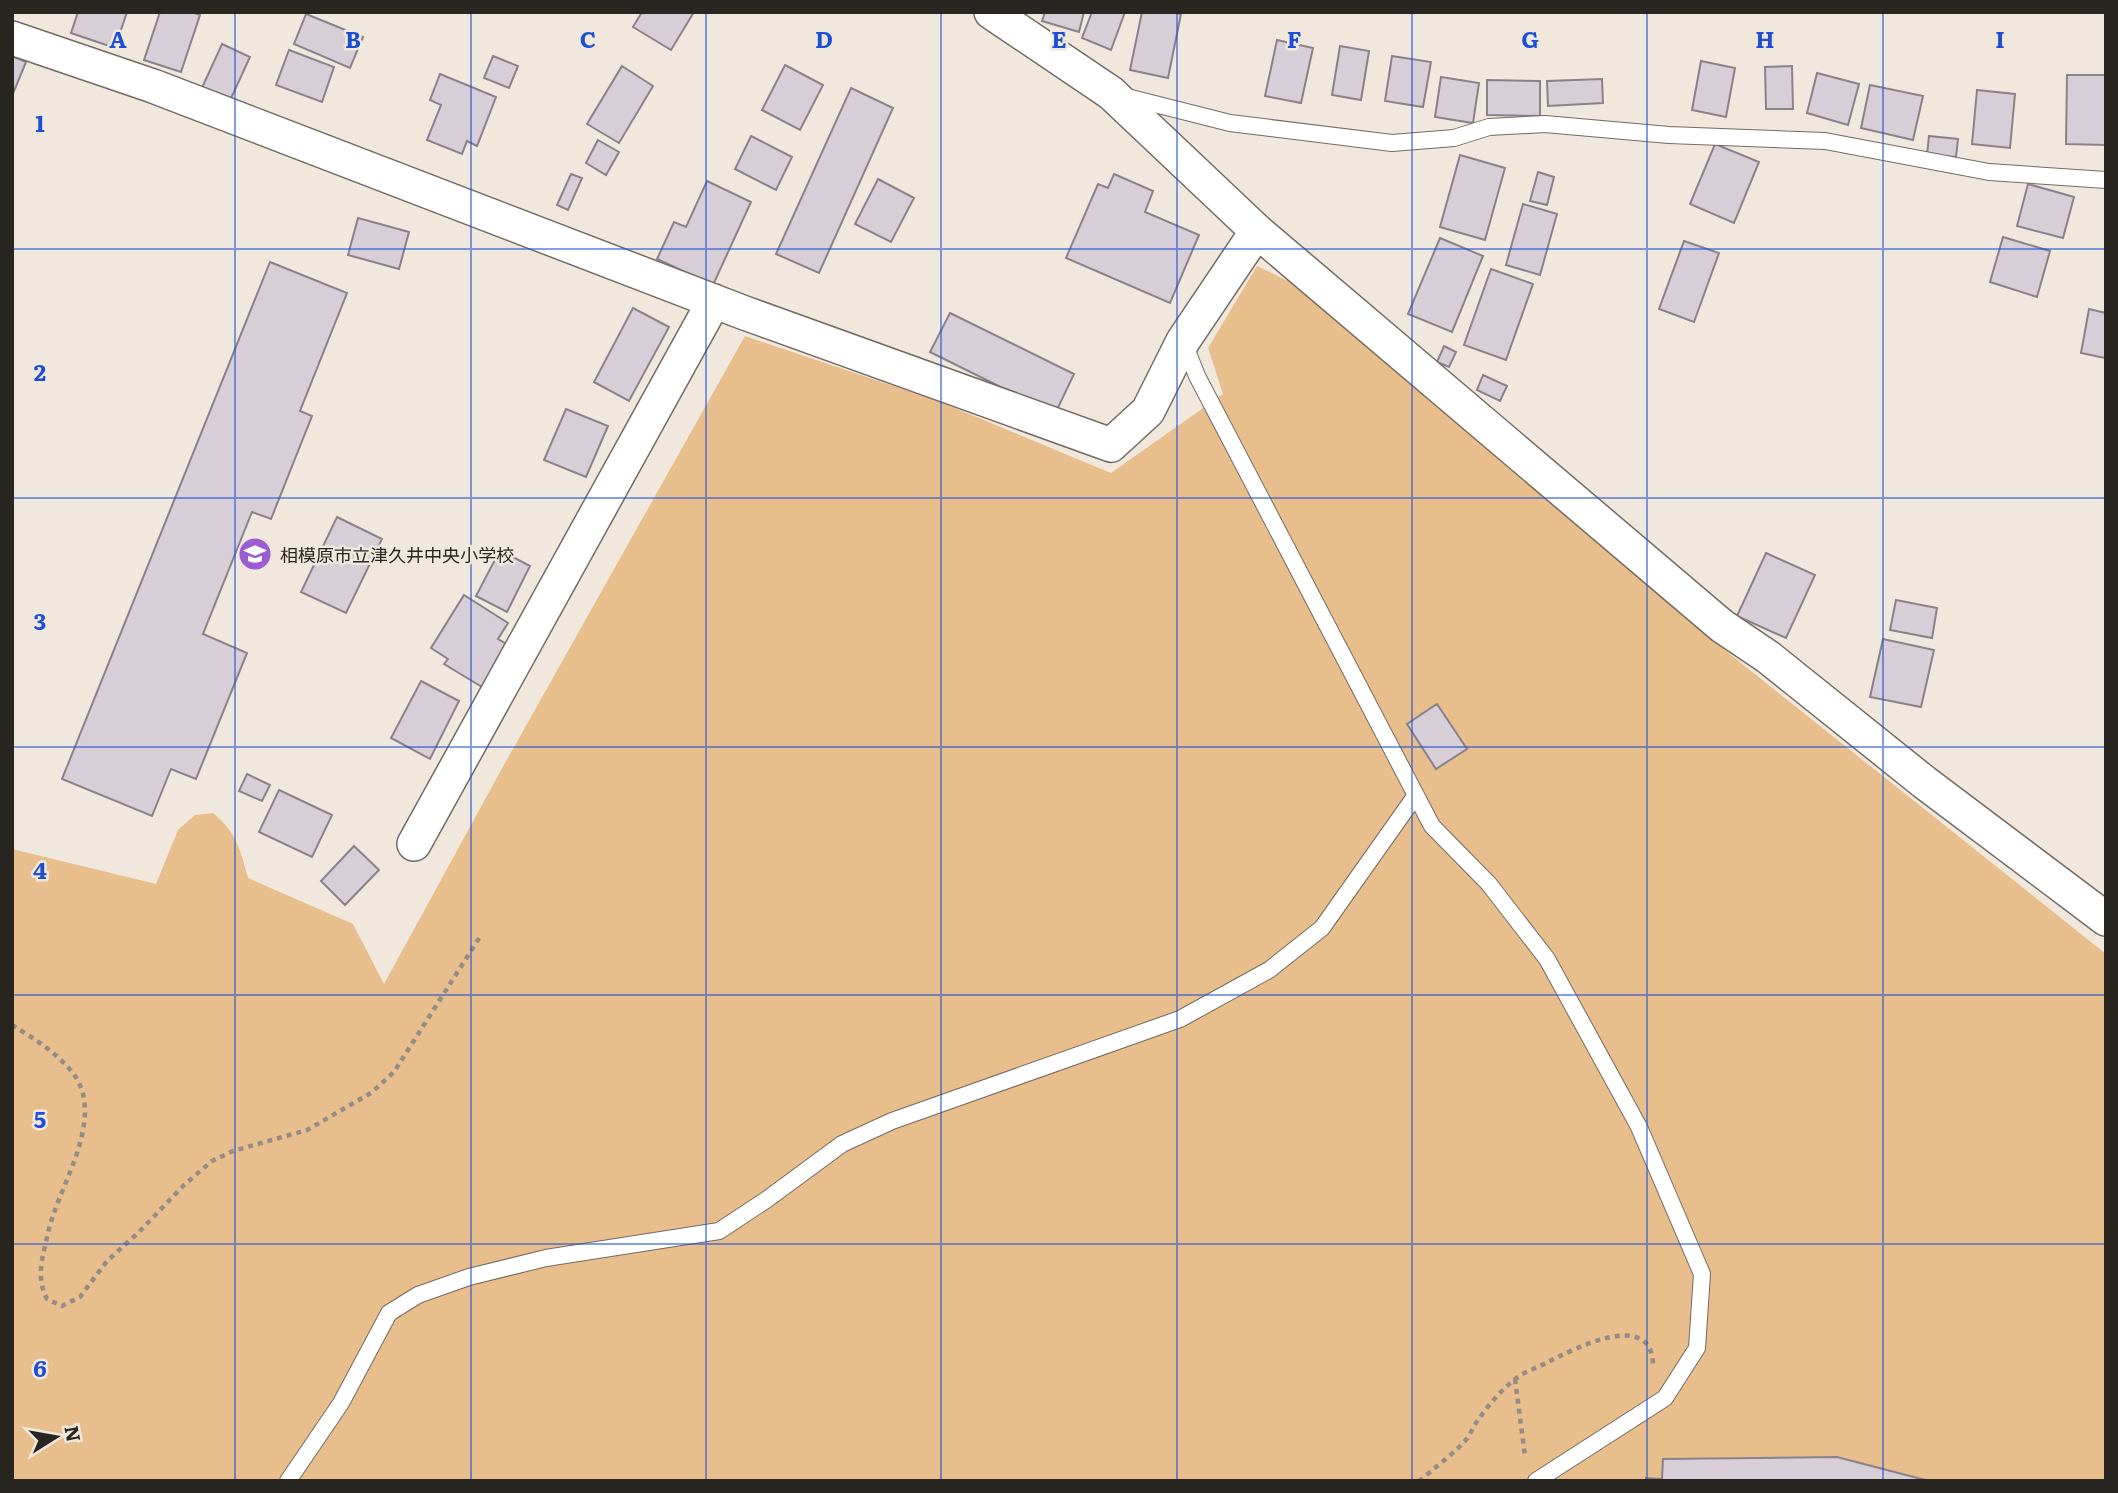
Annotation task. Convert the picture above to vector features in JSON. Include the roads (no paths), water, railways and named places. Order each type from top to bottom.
[{"type":"street","points":[[991,12],[1111,93],[1257,231],[1722,626],[1768,657],[1924,782],[2106,919]]},
{"type":"street","points":[[12,38],[153,86],[714,301],[1111,445],[1148,411],[1183,341],[1257,231]]},
{"type":"street","points":[[414,844],[714,301]]},
{"type":"lane","points":[[1111,93],[1230,123],[1392,143],[1454,138],[1489,127],[1545,124],[1669,135],[1825,141],[1989,172],[2106,180]]},
{"type":"lane","points":[[1183,341],[1197,376],[1433,826],[1489,884],[1547,959],[1639,1128],[1702,1274],[1697,1348],[1665,1398],[1536,1481]]},
{"type":"lane","points":[[288,1481],[341,1403],[389,1313],[418,1295],[469,1277],[546,1258],[719,1231],[842,1144],[892,1121],[1180,1019],[1269,970],[1322,928],[1416,794]]},
{"type":"place","name":"相模原市立津久井中央小学校","points":[[255,554]]}]
